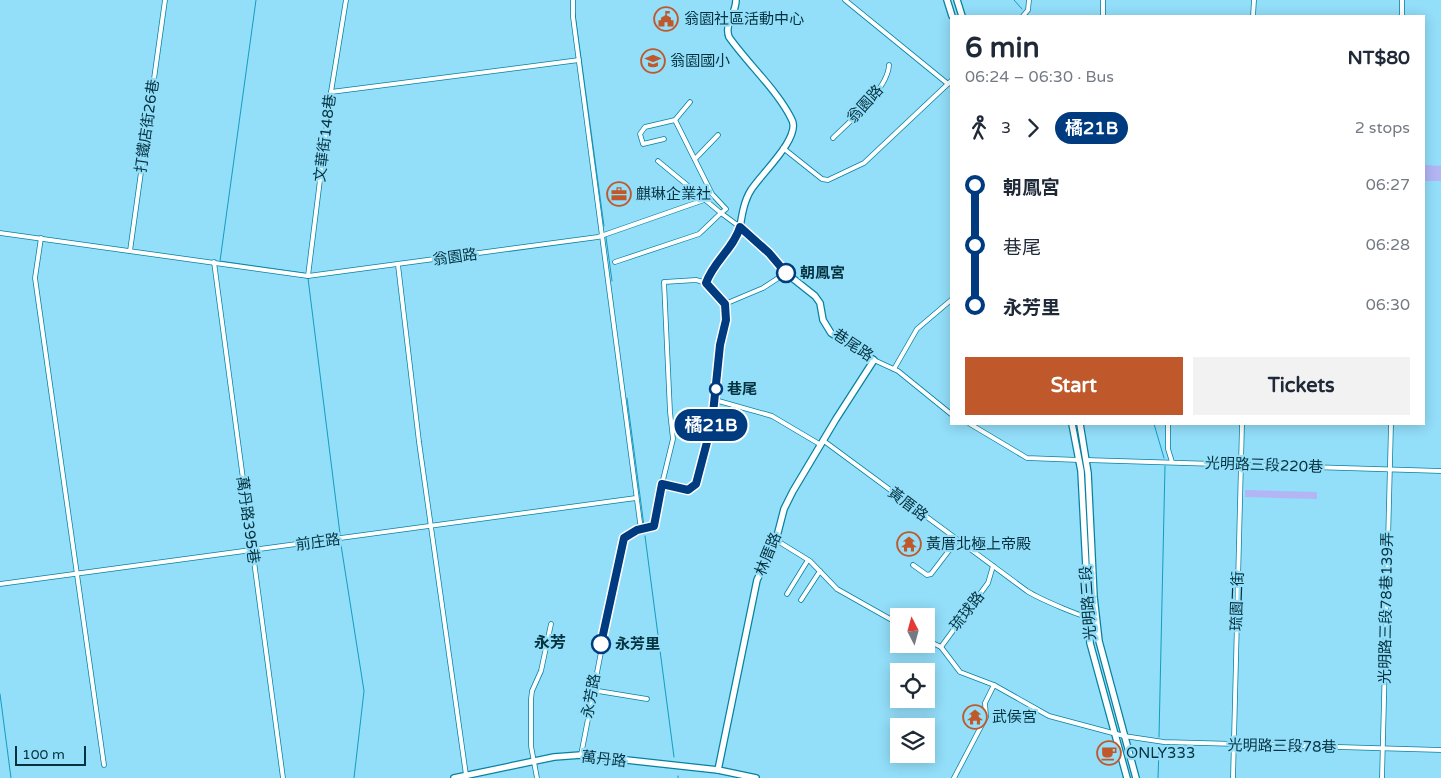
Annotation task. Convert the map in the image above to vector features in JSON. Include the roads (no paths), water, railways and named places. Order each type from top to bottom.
[{"type":"street","name":"打鐵店街26巷","points":[[130,251],[165,0]]},
{"type":"street","name":"文華街148巷","points":[[306,276],[331,92],[346,0]]},
{"type":"street","points":[[573,0],[573,17],[641,530],[650,528],[655,523],[662,484],[674,433],[670,412],[664,282],[696,280],[706,283],[725,304],[726,320],[720,345],[715,400],[696,484],[688,490],[662,484]]},
{"type":"street","points":[[706,283],[709,275],[723,257],[740,227],[750,191],[793,132],[792,120],[755,68],[733,44],[727,32],[736,6],[736,0]]},
{"type":"street","points":[[783,148],[822,178],[828,180],[864,163],[949,82],[899,45],[845,0]]},
{"type":"street","points":[[947,0],[952,15]]},
{"type":"street","points":[[957,0],[962,15]]},
{"type":"street","points":[[1024,15],[1028,10],[1029,0]]},
{"type":"street","points":[[1103,0],[1103,15]]},
{"type":"street","points":[[1253,15],[1254,0]]},
{"type":"street","points":[[1402,0],[1402,15]]},
{"type":"street","points":[[331,92],[579,60]]},
{"type":"street","name":"翁園路","points":[[833,138],[881,88],[889,74],[889,66]]},
{"type":"street","points":[[664,139],[643,144],[640,134],[645,127],[674,120],[690,102]]},
{"type":"street","points":[[615,262],[699,234],[726,209],[712,194],[674,120]]},
{"type":"street","points":[[695,158],[718,135]]},
{"type":"street","points":[[658,161],[704,200],[740,227]]},
{"type":"street","name":"翁園路","points":[[0,233],[306,276],[398,265],[602,235],[704,200]]},
{"type":"street","name":"巷尾路","points":[[740,227],[769,253],[786,273],[815,296],[820,303],[824,320],[832,333],[874,360],[894,369],[933,397],[940,407],[950,413]]},
{"type":"street","points":[[40,238],[35,278],[104,765]]},
{"type":"street","name":"萬丹路395巷","points":[[214,262],[283,778]]},
{"type":"street","points":[[398,265],[430,526],[466,775]]},
{"type":"street","points":[[725,304],[763,288],[786,273]]},
{"type":"street","points":[[894,369],[917,329],[950,301]]},
{"type":"street","name":"林厝路","points":[[718,770],[752,594],[776,540],[784,510],[874,360]]},
{"type":"street","name":"黃厝路","points":[[715,400],[772,416],[823,443],[1046,602],[1063,606],[1090,620]]},
{"type":"street","points":[[972,425],[1028,458],[1087,460]]},
{"type":"street","name":"光明路三段","points":[[1072,425],[1080,460],[1090,642],[1126,778]]},
{"type":"street","name":"光明路三段","points":[[1080,425],[1087,460],[1097,619],[1102,654],[1136,778]]},
{"type":"street","points":[[1168,425],[1168,449],[1172,462]]},
{"type":"street","name":"琉園二街","points":[[1233,778],[1242,425]]},
{"type":"street","name":"光明路三段78巷139弄","points":[[1382,778],[1391,425]]},
{"type":"street","name":"光明路三段220巷","points":[[1087,460],[1441,471]]},
{"type":"street","name":"前庄路","points":[[0,584],[636,498]]},
{"type":"street","name":"永芳路","points":[[581,755],[592,690],[622,544],[628,535],[641,530]]},
{"type":"street","points":[[776,540],[808,560],[837,589],[890,619]]},
{"type":"street","points":[[913,565],[927,575],[931,574],[957,540]]},
{"type":"street","points":[[786,594],[808,560]]},
{"type":"street","name":"琉球路","points":[[993,566],[988,583],[941,646],[960,672],[994,685],[1049,716],[1124,736]]},
{"type":"street","points":[[801,600],[820,571]]},
{"type":"street","points":[[1090,620],[1097,619]]},
{"type":"street","points":[[537,778],[530,731],[532,692],[541,670],[551,624]]},
{"type":"street","points":[[935,644],[941,646]]},
{"type":"street","points":[[954,778],[986,717],[984,703],[994,685]]},
{"type":"street","points":[[592,690],[647,699]]},
{"type":"street","name":"光明路三段78巷","points":[[1124,736],[1164,742],[1441,750]]},
{"type":"street","name":"萬丹路","points":[[454,778],[554,757],[581,755],[718,770],[756,778]]},
{"type":"waterway","points":[[256,0],[220,261],[304,273]]},
{"type":"waterway","points":[[1014,0],[1022,9]]},
{"type":"waterway","points":[[575,14],[604,226]]},
{"type":"waterway","points":[[606,237],[612,281]]},
{"type":"waterway","points":[[308,278],[340,534]]},
{"type":"waterway","points":[[627,398],[644,526]]},
{"type":"waterway","points":[[1154,425],[1164,458]]},
{"type":"waterway","points":[[1159,737],[1165,466]]},
{"type":"waterway","points":[[645,536],[674,757]]},
{"type":"waterway","points":[[341,545],[364,691],[354,778]]},
{"type":"waterway","points":[[0,694],[11,778]]},
{"type":"waterway","points":[[1158,778],[1159,749]]},
{"type":"place","name":"翁園社區活動中心","points":[[666,19]]},
{"type":"place","name":"翁園國小","points":[[653,61]]},
{"type":"place","name":"麒琳企業社","points":[[619,194]]},
{"type":"place","name":"朝鳳宮","points":[[786,273]]},
{"type":"place","name":"巷尾","points":[[716,389]]},
{"type":"place","name":"黃厝北極上帝殿","points":[[909,544]]},
{"type":"place","name":"永芳里","points":[[601,644]]},
{"type":"place","name":"武侯宮","points":[[975,717]]},
{"type":"place","name":"ONLY333","points":[[1109,753]]},
{"type":"district","name":"永芳","points":[[550,643]]}]
